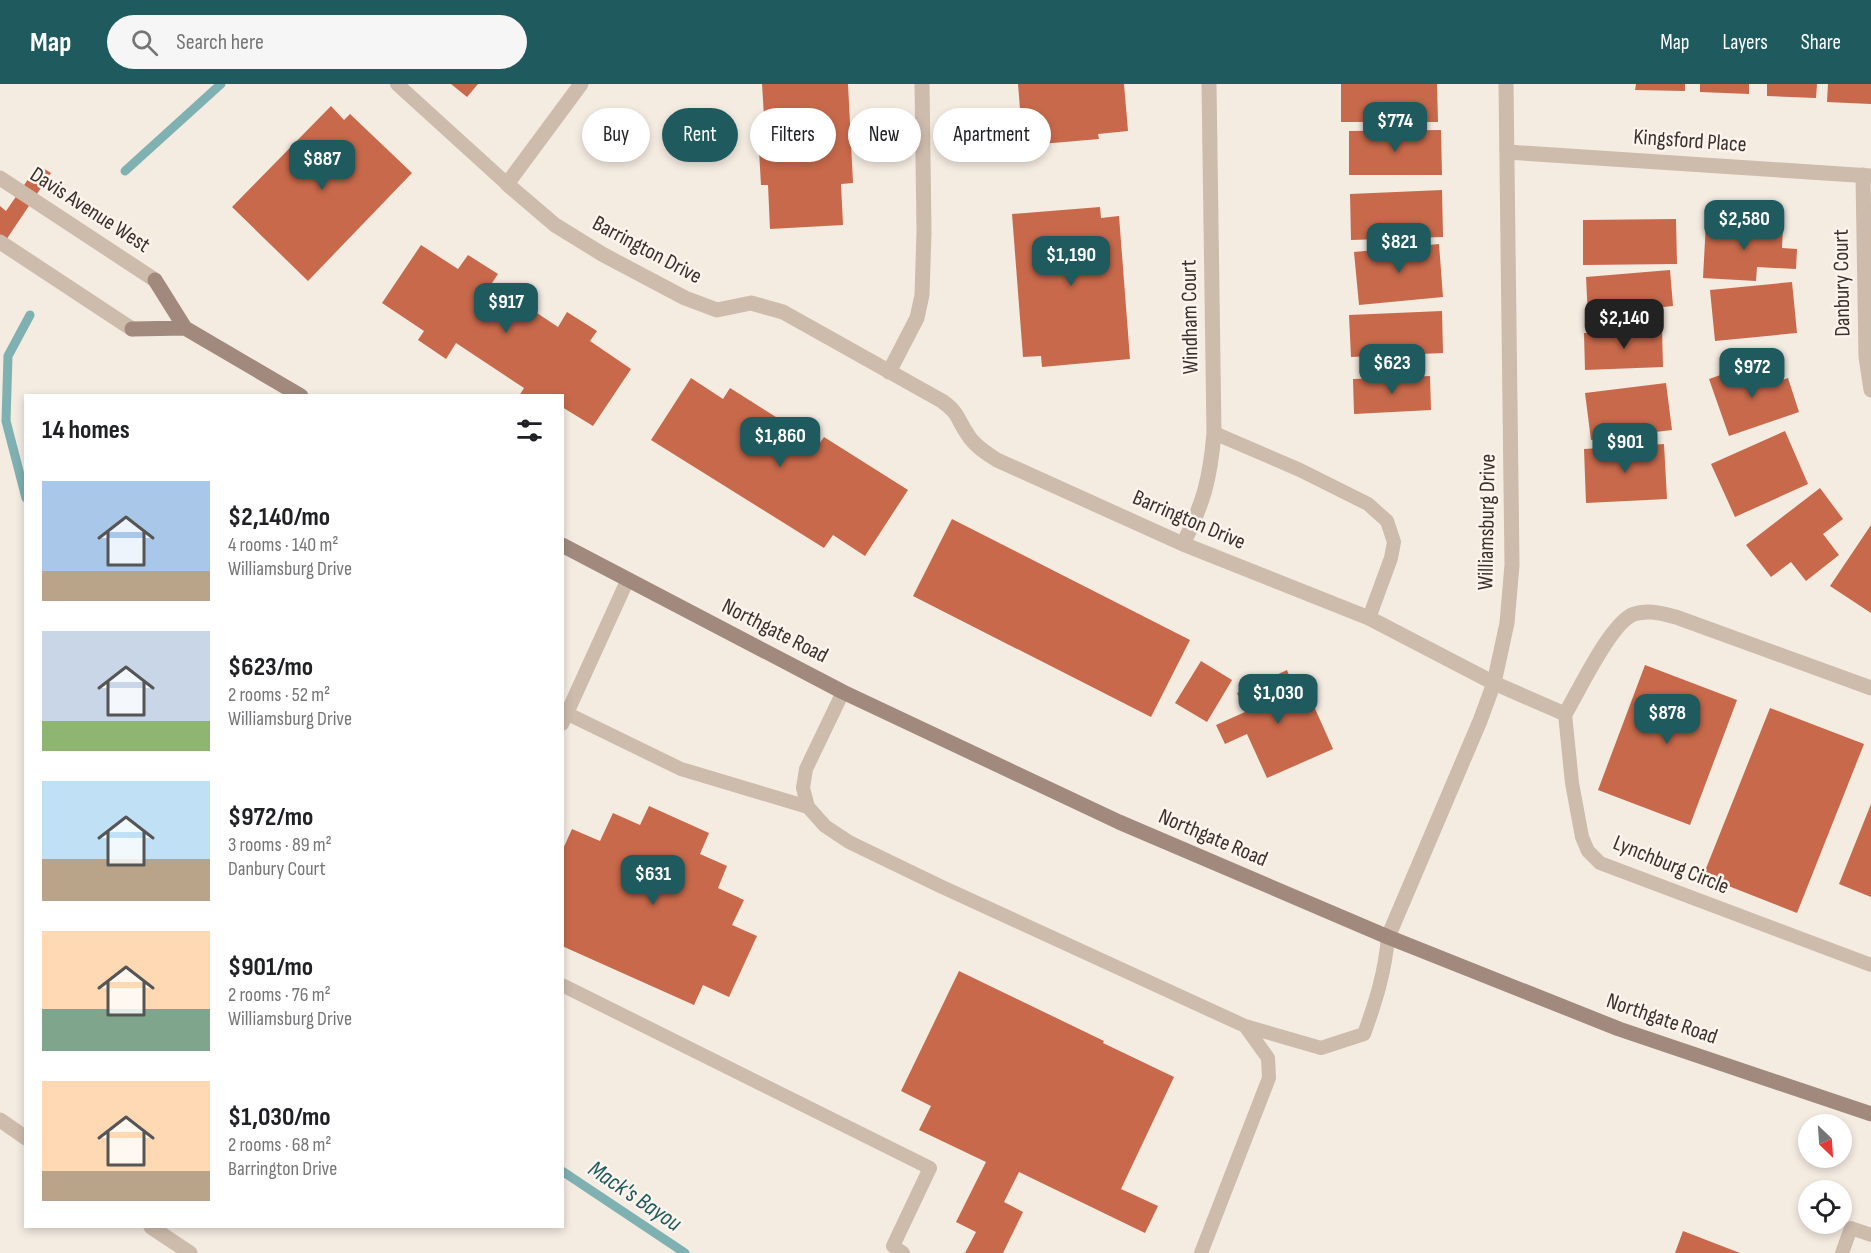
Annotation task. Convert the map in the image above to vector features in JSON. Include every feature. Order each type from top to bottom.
[{"type":"main road","points":[[155,280],[185,328],[298,394]]},
{"type":"main road","points":[[132,329],[185,328]]},
{"type":"main road","name":"Northgate Road","points":[[564,546],[843,692],[1119,822],[1388,937],[1619,1029],[1871,1114]]},
{"type":"street","points":[[507,184],[581,84]]},
{"type":"street","points":[[889,372],[917,318],[922,295],[924,220],[922,84]]},
{"type":"street","name":"Windham Court","points":[[1183,544],[1205,494],[1211,467],[1214,433],[1209,84]]},
{"type":"street","name":"Williamsburg Drive","points":[[1388,937],[1480,721],[1494,683],[1507,623],[1512,565],[1506,84]]},
{"type":"street","name":"Kingsford Place","points":[[1507,152],[1867,175]]},
{"type":"street","name":"Danbury Court","points":[[1867,175],[1866,357],[1871,390]]},
{"type":"street","name":"Davis Avenue West","points":[[0,178],[155,280]]},
{"type":"street","name":"Barrington Drive","points":[[507,184],[555,225],[685,298],[717,310],[751,303],[766,306],[811,327],[942,400],[954,410],[968,435],[986,453],[997,460],[1183,544],[1369,618],[1494,683]]},
{"type":"street","points":[[0,242],[132,329]]},
{"type":"street","points":[[1494,683],[1565,714],[1617,627],[1635,614],[1648,611],[1676,618],[1871,688]]},
{"type":"street","points":[[0,1120],[24,1137]]},
{"type":"street","points":[[152,1228],[190,1253]]},
{"type":"lane","points":[[397,84],[507,184]]},
{"type":"lane","points":[[1214,433],[1300,470],[1368,504],[1387,521],[1394,542],[1391,558],[1369,618]]},
{"type":"lane","points":[[628,579],[565,719],[681,769],[808,807]]},
{"type":"lane","points":[[843,692],[806,769],[803,788],[808,807],[825,826],[849,842],[940,886],[1245,1026],[1321,1048],[1364,1034],[1379,995],[1386,963],[1388,937]]},
{"type":"lane","name":"Lynchburg Circle","points":[[1565,714],[1572,783],[1582,837],[1588,851],[1600,863],[1871,965]]},
{"type":"lane","points":[[564,987],[930,1168],[893,1246],[903,1253]]},
{"type":"lane","points":[[1201,1253],[1269,1078],[1268,1058],[1245,1026]]},
{"type":"lane","points":[[1842,1253],[1851,1228],[1871,1235]]},
{"type":"building","points":[[451,84],[478,84],[467,97]]},
{"type":"building","points":[[762,84],[848,84],[848,162],[852,162],[853,183],[841,184],[843,225],[770,229],[768,185],[761,185],[760,162],[836,162],[836,108],[764,108]]},
{"type":"building","points":[[1018,84],[1124,84],[1128,131],[1098,134],[1099,139],[1051,143],[1051,108],[1020,108]]},
{"type":"building","points":[[1341,84],[1437,84],[1438,122],[1341,122]]},
{"type":"building","points":[[1636,84],[1685,84],[1685,91],[1635,90]]},
{"type":"building","points":[[1700,84],[1749,84],[1749,94],[1700,92]]},
{"type":"building","points":[[1767,84],[1817,84],[1816,98],[1767,96]]},
{"type":"building","points":[[1828,84],[1871,84],[1871,104],[1827,102]]},
{"type":"building","points":[[331,106],[344,120],[350,114],[412,173],[308,281],[232,207]]},
{"type":"building","points":[[1441,130],[1442,175],[1349,175],[1349,131]]},
{"type":"building","points":[[38,165],[51,173],[0,249],[0,206],[6,211]]},
{"type":"building","points":[[1442,190],[1443,237],[1351,240],[1350,194]]},
{"type":"building","points":[[1100,207],[1101,218],[1119,216],[1130,359],[1042,367],[1041,356],[1023,357],[1012,214]]},
{"type":"building","points":[[1676,219],[1677,264],[1583,265],[1583,220]]},
{"type":"building","points":[[1706,222],[1783,226],[1782,248],[1797,249],[1796,269],[1757,267],[1756,281],[1703,278]]},
{"type":"building","points":[[1439,244],[1443,297],[1359,305],[1354,252]]},
{"type":"building","points":[[421,245],[458,269],[468,255],[498,274],[492,283],[558,327],[567,312],[597,331],[590,341],[631,369],[593,426],[564,408],[564,394],[520,394],[524,388],[456,343],[446,359],[418,340],[424,331],[382,303]]},
{"type":"building","points":[[1670,270],[1673,306],[1645,309],[1645,312],[1588,317],[1586,277]]},
{"type":"building","points":[[1792,282],[1797,333],[1715,341],[1710,290]]},
{"type":"building","points":[[1442,311],[1443,353],[1351,357],[1349,315]]},
{"type":"building","points":[[1662,330],[1663,367],[1585,370],[1584,333]]},
{"type":"building","points":[[1758,362],[1766,386],[1788,378],[1799,412],[1729,436],[1709,379]]},
{"type":"building","points":[[1430,376],[1431,410],[1354,414],[1353,379]]},
{"type":"building","points":[[691,378],[723,399],[730,388],[819,444],[824,437],[908,490],[865,556],[833,535],[824,548],[651,440]]},
{"type":"building","points":[[1666,383],[1672,430],[1591,440],[1585,393]]},
{"type":"building","points":[[1785,431],[1808,484],[1735,517],[1711,464]]},
{"type":"building","points":[[1664,444],[1667,499],[1586,503],[1584,449]]},
{"type":"building","points":[[1820,488],[1843,519],[1823,534],[1839,555],[1806,581],[1791,562],[1771,577],[1746,545]]},
{"type":"building","points":[[952,519],[1190,640],[1151,717],[913,596]]},
{"type":"building","points":[[1871,525],[1871,613],[1830,586]]},
{"type":"building","points":[[1201,661],[1232,680],[1207,722],[1175,703]]},
{"type":"building","points":[[1645,665],[1737,700],[1690,825],[1598,790]]},
{"type":"building","points":[[1287,670],[1294,688],[1304,684],[1333,749],[1267,778],[1247,734],[1225,744],[1216,725],[1245,712],[1237,693]]},
{"type":"building","points":[[1770,708],[1864,744],[1797,913],[1703,876]]},
{"type":"building","points":[[1871,804],[1871,897],[1839,884]]},
{"type":"building","points":[[649,806],[709,833],[700,854],[727,866],[718,888],[744,900],[732,925],[757,936],[729,997],[703,985],[694,1005],[564,947],[564,847],[572,829],[600,841],[613,813],[640,825]]},
{"type":"building","points":[[959,971],[1174,1077],[1121,1189],[1158,1206],[1145,1233],[1019,1172],[1004,1202],[1023,1212],[1003,1253],[965,1253],[976,1232],[956,1222],[986,1162],[919,1130],[931,1106],[901,1091]]},
{"type":"building","points":[[1683,1231],[1740,1253],[1675,1253]]},
{"type":"waterway","name":"Mack's Bayou","points":[[125,171],[221,84]]},
{"type":"waterway","name":"Mack's Bayou","points":[[24,490],[6,421],[8,356],[30,315]]},
{"type":"waterway","name":"Mack's Bayou","points":[[564,1172],[685,1253]]}]
